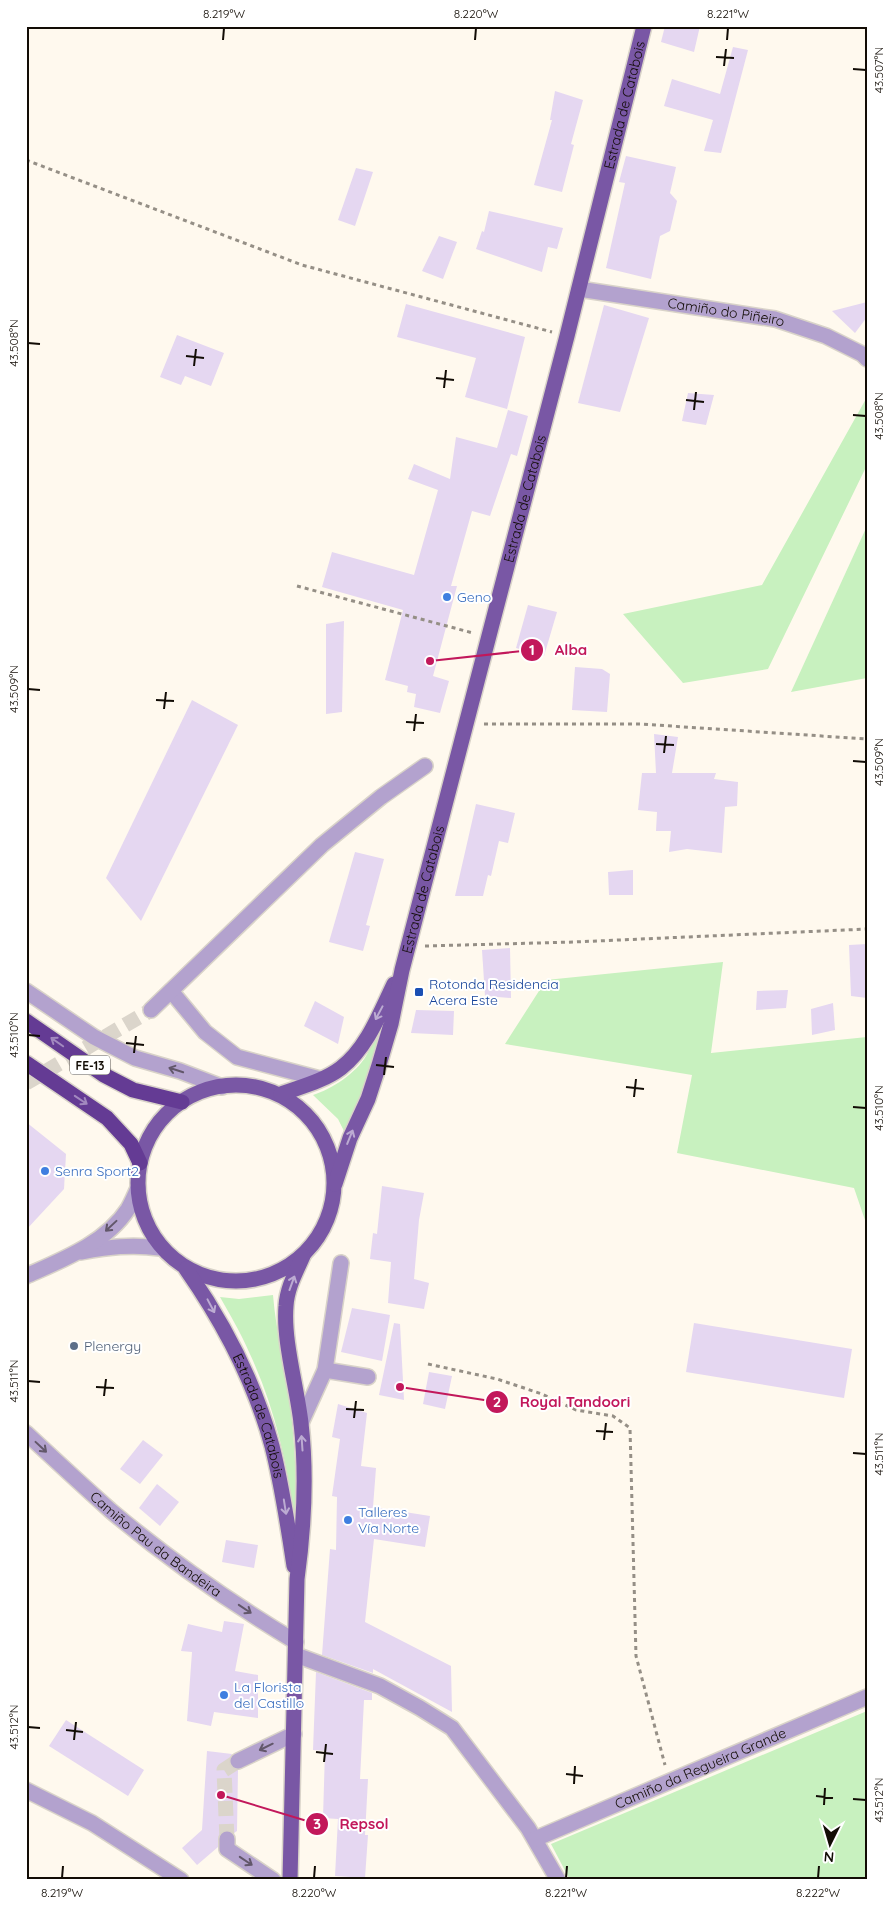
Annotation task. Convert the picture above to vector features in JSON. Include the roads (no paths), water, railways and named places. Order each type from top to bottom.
[{"type":"highway","name":"FE-13","points":[[26,1021],[104,1075],[133,1090],[182,1102]]},
{"type":"highway","name":"FE-13","points":[[26,1063],[107,1118],[131,1144],[140,1163]]},
{"type":"main road","name":"Estrada de Catabois","points":[[290,1880],[297,1579],[303,1533],[304,1472],[301,1423],[286,1323],[286,1304],[290,1286],[303,1256],[320,1235],[331,1210],[334,1184],[350,1138],[368,1099],[391,1024],[408,946],[567,336],[644,26]]},
{"type":"main road","name":"Estrada de Catabois","points":[[281,1094],[320,1079],[340,1068],[353,1056],[365,1041],[402,970]]},
{"type":"main road","name":"Estrada de Catabois","points":[[303,1256],[280,1271],[253,1280],[226,1281],[198,1274],[184,1266],[160,1248],[145,1219],[138,1188],[140,1163],[146,1145],[155,1129],[167,1114],[182,1102],[201,1092],[222,1087],[254,1088],[281,1094],[305,1114],[321,1134],[331,1158],[334,1184]]},
{"type":"main road","name":"Estrada de Catabois","points":[[184,1266],[207,1299],[235,1352],[256,1400],[271,1444],[280,1481],[297,1579]]},
{"type":"street","name":"Camiño do Piñeiro","points":[[578,289],[775,319],[826,336],[862,354],[867,359]]},
{"type":"street","points":[[151,1010],[322,845],[381,797],[425,766]]},
{"type":"street","points":[[26,991],[94,1037],[135,1058],[180,1071],[222,1087]]},
{"type":"street","points":[[171,991],[206,1032],[237,1057],[320,1079]]},
{"type":"street","points":[[26,1276],[90,1244],[112,1226],[128,1209],[138,1188]]},
{"type":"street","points":[[72,1254],[118,1246],[138,1245],[160,1248]]},
{"type":"street","points":[[301,1423],[325,1370],[341,1263]]},
{"type":"street","points":[[325,1370],[368,1377]]},
{"type":"street","name":"Camiño Pau da Bandeira","points":[[26,1433],[111,1510],[176,1562],[264,1622],[296,1648],[380,1686],[452,1728],[535,1839],[558,1880]]},
{"type":"street","name":"Camiño da Regueira Grande","points":[[535,1839],[867,1697]]},
{"type":"street","points":[[238,1761],[294,1734]]},
{"type":"street","points":[[26,1790],[92,1823],[181,1880]]},
{"type":"street","points":[[227,1839],[227,1849],[273,1880]]},
{"type":"tunnel","points":[[26,1083],[151,1010]]},
{"type":"tunnel","points":[[227,1839],[224,1770],[238,1761]]},
{"type":"place","name":"Geno","points":[[447,597]]},
{"type":"place","name":"Alba","points":[[430,661]]},
{"type":"place","name":"Rotonda Residencia Acera Este","points":[[419,992]]},
{"type":"place","name":"Senra Sport2","points":[[45,1171]]},
{"type":"place","name":"Plenergy","points":[[74,1346]]},
{"type":"place","name":"Royal Tandoori","points":[[400,1387]]},
{"type":"place","name":"Talleres Vía Norte","points":[[348,1520]]},
{"type":"place","name":"La Florista del Castillo","points":[[224,1695]]},
{"type":"place","name":"Repsol","points":[[221,1795]]}]
